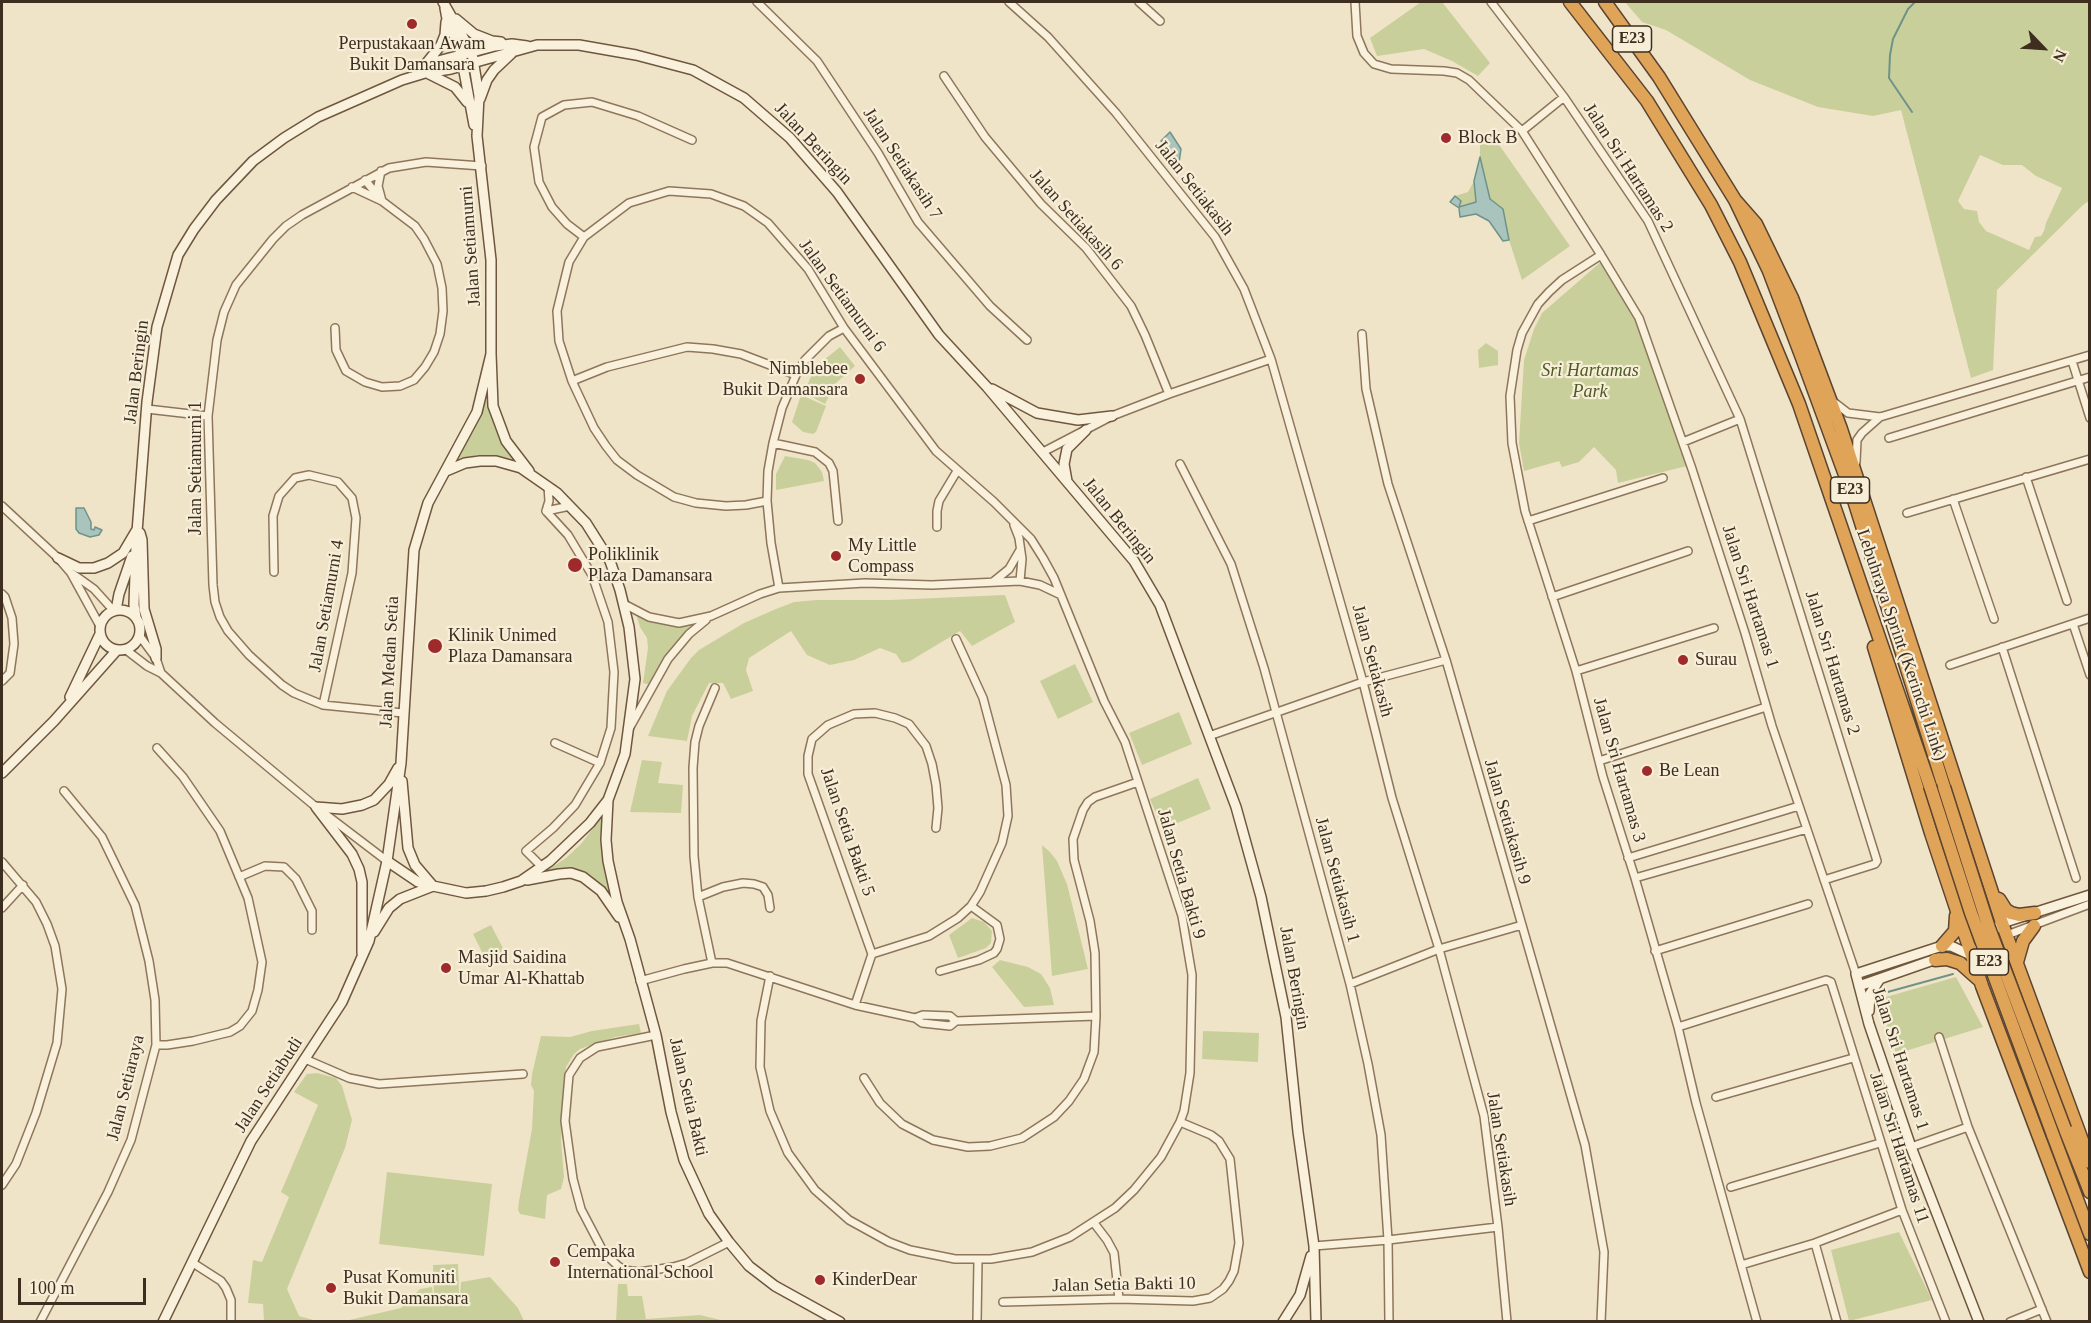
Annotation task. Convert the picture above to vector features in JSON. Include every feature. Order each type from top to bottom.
[{"type":"highway","name":"Lebuhraya Sprint (Kerinchi Link)","points":[[1570,2],[1647,102],[1711,205],[1740,262],[1792,385],[1930,786],[1971,913],[2090,1234]]},
{"type":"highway","name":"Lebuhraya Sprint (Kerinchi Link)","points":[[1605,2],[1659,77],[1735,200],[1773,281],[1852,494],[1989,928],[2090,1192]]},
{"type":"highway","points":[[1735,200],[1756,225],[1792,298],[1827,391],[1858,478],[2017,965],[2090,1162]]},
{"type":"highway","points":[[1817,457],[1927,821],[1959,918],[1963,946],[1974,958],[1991,1010],[2090,1272]]},
{"type":"highway","points":[[1954,905],[1978,910],[1989,902],[1994,892]]},
{"type":"highway","points":[[1994,892],[2011,913],[2035,919],[2019,948],[2017,965]]},
{"type":"highway","points":[[1942,946],[1955,931],[1954,905]]},
{"type":"highway","points":[[1935,960],[1952,960],[1965,966],[1978,978],[1984,991]]},
{"type":"highway","points":[[1991,1010],[1987,991],[1990,984],[1998,977],[2011,978],[2025,988]]},
{"type":"highway","points":[[2071,1219],[2090,1254]]},
{"type":"street","points":[[443,2],[449,17],[474,34],[513,47],[487,80],[474,107],[455,87],[424,71],[441,45],[449,17]]},
{"type":"street","name":"Jalan Setiakasih 7","points":[[757,2],[817,60],[878,153],[918,222],[990,306],[1027,340]]},
{"type":"street","name":"Jalan Setiakasih","points":[[1009,2],[1048,37],[1116,114],[1215,237],[1244,289],[1271,359],[1364,682],[1392,798],[1439,949],[1484,1116],[1498,1227],[1314,1246]]},
{"type":"street","points":[[1139,2],[1160,21]]},
{"type":"street","name":"Jalan Sri Hartamas 1","points":[[1355,2],[1357,36],[1364,52],[1374,64],[1391,69],[1444,70],[1457,73],[1469,80],[1522,131],[1639,318],[1683,442],[1745,633],[1766,707],[1856,974],[1869,1024],[1911,1147],[1979,1322]]},
{"type":"street","name":"Jalan Sri Hartamas 2","points":[[1491,2],[1564,97],[1648,221],[1740,419],[1877,861],[1875,864],[1824,880]]},
{"type":"street","name":"Jalan Setiamurni","points":[[449,17],[462,55],[474,107],[482,166],[491,260],[493,406],[506,441],[531,473]]},
{"type":"street","name":"Jalan Setiamurni","points":[[449,17],[473,58],[479,96],[474,107]]},
{"type":"street","name":"Jalan Beringin","points":[[424,71],[464,66],[473,58],[513,47],[548,44],[579,45],[636,55],[693,70],[744,98],[790,138],[837,192],[939,335],[987,387],[1134,561],[1160,605],[1236,807],[1262,897],[1286,1017],[1298,1132],[1314,1246],[1316,1322]]},
{"type":"street","name":"Jalan Beringin","points":[[136,617],[134,605],[136,545],[147,409],[157,327],[178,255],[216,200],[253,161],[284,138],[318,117],[424,71],[438,61],[462,55],[473,58]]},
{"type":"street","name":"Jalan Setiakasih 6","points":[[944,76],[985,137],[1041,204],[1086,248],[1131,306],[1169,394]]},
{"type":"street","name":"Jalan Sri Hartamas 2","points":[[1522,131],[1564,97]]},
{"type":"street","points":[[584,237],[567,224],[552,207],[539,182],[534,147],[542,117],[564,105],[592,102],[638,116],[692,140]]},
{"type":"street","name":"Jalan Setiamurni 1","points":[[403,713],[323,705],[307,700],[282,685],[249,655],[220,617],[213,585],[208,416],[217,340],[224,312],[236,285],[259,255],[286,226],[381,171],[409,163],[426,162],[482,166]]},
{"type":"street","points":[[381,171],[378,186],[382,201]]},
{"type":"street","points":[[364,180],[382,201]]},
{"type":"street","points":[[335,328],[336,351],[346,371],[365,382],[382,387],[400,386],[414,380],[434,352],[440,334],[442,288],[437,264],[424,239],[415,226],[382,201],[352,187]]},
{"type":"street","name":"Jalan Setiamurni 6","points":[[767,501],[726,506],[696,502],[674,497],[637,476],[617,460],[606,446],[594,428],[572,381],[559,341],[557,311],[569,262],[584,237],[629,203],[669,191],[711,194],[744,206],[768,223],[808,268],[844,328],[936,451],[994,501],[1037,549],[1049,568],[1059,594]]},
{"type":"street","name":"Jalan Sri Hartamas 3","points":[[1601,255],[1562,280],[1538,304],[1522,333],[1510,396],[1512,443],[1528,521],[1576,671],[1599,761],[1678,1027],[1696,1103],[1757,1322]]},
{"type":"street","points":[[779,588],[767,501],[773,443],[782,408],[805,360],[829,336],[844,328]]},
{"type":"street","name":"Jalan Setiakasih 9","points":[[1362,334],[1366,389],[1388,484],[1446,660],[1585,1145],[1604,1252],[1601,1322]]},
{"type":"street","points":[[572,381],[607,367],[687,347],[741,354],[796,375]]},
{"type":"street","name":"Jalan Setiamurni","points":[[447,471],[477,412],[491,354]]},
{"type":"street","points":[[1827,391],[1835,404],[1848,413],[1880,417],[2090,355]]},
{"type":"street","points":[[1043,452],[1112,416],[1271,359]]},
{"type":"street","points":[[2072,361],[2090,418]]},
{"type":"street","points":[[1889,438],[2090,377]]},
{"type":"street","points":[[987,387],[1037,413],[1078,420],[1112,416]]},
{"type":"street","points":[[147,409],[208,416]]},
{"type":"street","points":[[1858,478],[1857,440],[1880,417]]},
{"type":"street","points":[[1683,442],[1740,419]]},
{"type":"street","points":[[1068,483],[1064,465],[1067,449],[1086,430]]},
{"type":"street","points":[[773,443],[815,452],[829,463],[833,471],[838,521]]},
{"type":"street","points":[[1907,513],[2090,459]]},
{"type":"street","name":"Jalan Setiamurni","points":[[447,471],[480,460],[510,464],[531,473],[570,506],[604,548],[624,604],[633,651],[635,679],[625,754],[608,800]]},
{"type":"street","name":"Jalan Setiakasih 1","points":[[1180,464],[1231,564],[1264,668],[1350,984],[1382,1135],[1388,1240],[1389,1322]]},
{"type":"street","name":"Jalan Medan Setia","points":[[387,861],[401,763],[414,550],[428,503],[447,471]]},
{"type":"street","points":[[937,527],[939,501],[957,471]]},
{"type":"street","name":"Jalan Setiamurni 4","points":[[274,572],[273,516],[279,496],[294,478],[309,475],[338,482],[352,498],[356,518],[351,573],[323,705]]},
{"type":"street","points":[[2026,477],[2067,601]]},
{"type":"street","points":[[1528,521],[1663,478]]},
{"type":"street","points":[[546,511],[549,501],[548,486]]},
{"type":"street","points":[[1953,499],[1994,618]]},
{"type":"street","points":[[2,506],[71,573],[106,645],[121,650],[161,673],[208,718],[316,807],[387,861]]},
{"type":"street","points":[[546,511],[570,506]]},
{"type":"street","points":[[542,867],[526,850],[553,828],[574,805],[600,763],[611,728],[614,672],[608,622],[587,563],[568,535],[546,511]]},
{"type":"street","name":"Jalan Setiamurni 6","points":[[1009,517],[1016,529],[1021,548],[1020,581]]},
{"type":"street","points":[[58,558],[79,568],[94,568],[108,563],[123,553],[138,528]]},
{"type":"street","points":[[138,528],[142,540],[144,609],[156,649],[156,658]]},
{"type":"street","name":"Jalan Beringin","points":[[115,610],[136,545]]},
{"type":"street","points":[[990,584],[1009,569],[1021,548]]},
{"type":"street","points":[[1552,597],[1688,551]]},
{"type":"street","points":[[71,573],[94,589],[115,610]]},
{"type":"street","points":[[624,604],[649,616],[679,623],[711,616],[779,588],[865,582],[933,585],[1020,581],[1040,585],[1059,594]]},
{"type":"street","points":[[2,594],[12,618],[14,644],[10,673],[2,681]]},
{"type":"street","name":"Jalan Setia Bakti 9","points":[[770,976],[760,1021],[759,1044],[764,1089],[778,1133],[801,1172],[832,1206],[849,1220],[879,1237],[910,1250],[933,1256],[978,1260],[1038,1250],[1070,1237],[1094,1223],[1115,1208],[1148,1174],[1170,1142],[1184,1111],[1190,1073],[1192,975],[1182,916],[1125,742],[1104,701],[1059,594]]},
{"type":"street","points":[[2,773],[121,650],[136,642],[140,626],[136,617],[127,611],[115,610],[104,617],[64,708]]},
{"type":"street","points":[[630,727],[668,659],[689,634],[711,616]]},
{"type":"street","points":[[1950,665],[2090,618]]},
{"type":"street","points":[[2073,624],[2090,675]]},
{"type":"street","points":[[1576,671],[1714,628]]},
{"type":"street","points":[[139,634],[156,658],[161,673]]},
{"type":"street","points":[[855,1005],[872,954],[929,936],[958,918],[971,906],[995,862],[1002,843],[1008,816],[1006,785],[983,698],[956,639]]},
{"type":"street","points":[[2002,647],[2076,878]]},
{"type":"street","points":[[1209,736],[1364,682],[1446,660]]},
{"type":"street","points":[[712,963],[698,897],[694,856],[693,768],[699,726],[715,688]]},
{"type":"street","points":[[1599,761],[1766,707]]},
{"type":"street","name":"Jalan Setia Bakti 5","points":[[872,954],[808,774],[808,756],[812,739],[828,725],[854,714],[875,713],[909,724],[926,746],[932,764],[938,808],[936,828]]},
{"type":"street","points":[[555,743],[600,763]]},
{"type":"street","points":[[156,1045],[193,1041],[230,1032],[240,1026],[252,1011],[262,962],[248,898],[220,831],[183,777],[157,748]]},
{"type":"street","points":[[316,807],[342,809],[374,800],[389,784],[401,763]]},
{"type":"street","points":[[369,941],[389,908],[400,899],[433,886],[415,865],[408,848],[401,763]]},
{"type":"street","points":[[864,1078],[880,1103],[902,1124],[933,1140],[968,1147],[1007,1143],[1037,1130],[1069,1101],[1084,1079],[1094,1052],[1096,1016],[1095,953],[1090,921],[1074,860],[1073,839],[1088,802],[1095,797],[1138,782]]},
{"type":"street","name":"Jalan Setiaraya","points":[[40,1322],[108,1192],[131,1140],[156,1045],[155,1000],[149,961],[135,905],[102,837],[64,791]]},
{"type":"street","name":"Jalan Setia Bakti","points":[[521,881],[542,867],[576,836],[608,800]]},
{"type":"street","name":"Jalan Setia Bakti","points":[[608,800],[606,830],[608,861],[656,1035],[671,1112],[684,1160],[709,1214],[749,1266],[774,1286],[840,1322]]},
{"type":"street","points":[[1628,858],[1799,806]]},
{"type":"street","points":[[316,807],[352,854],[359,869],[362,882],[362,955]]},
{"type":"street","points":[[1635,878],[1807,829]]},
{"type":"street","name":"Jalan Setia Bakti","points":[[387,861],[418,882],[466,892],[486,891],[521,881],[571,873],[583,877],[601,891],[624,924]]},
{"type":"street","name":"Jalan Setiabudi","points":[[163,1322],[251,1141],[342,1002],[369,941],[387,861]]},
{"type":"street","points":[[2,862],[36,902],[47,924],[55,946],[62,989],[57,1044],[36,1113],[16,1164],[2,1185]]},
{"type":"street","points":[[239,877],[266,866],[284,867],[296,879],[312,911],[312,930]]},
{"type":"street","points":[[698,897],[723,887],[754,884],[763,887],[768,895],[770,908]]},
{"type":"street","points":[[2,908],[22,885]]},
{"type":"street","points":[[1859,986],[1935,960],[1963,946],[1977,933],[1987,916],[1994,892]]},
{"type":"street","points":[[2035,919],[2090,895]]},
{"type":"street","points":[[1655,951],[1808,904]]},
{"type":"street","points":[[1959,918],[1970,930],[1977,933],[1990,933],[2090,904]]},
{"type":"street","points":[[940,971],[979,960],[994,953],[997,949],[1000,939],[997,925],[971,906]]},
{"type":"street","points":[[1350,984],[1439,949],[1522,925]]},
{"type":"street","points":[[1990,933],[1980,942],[1974,958],[2015,977],[2025,988]]},
{"type":"street","points":[[1856,974],[1942,946],[1963,946]]},
{"type":"street","points":[[640,981],[712,963],[727,963],[855,1005],[915,1018],[922,1023],[950,1026],[956,1022],[1096,1016]]},
{"type":"street","points":[[1869,1024],[1870,994],[1875,984],[1881,979]]},
{"type":"street","name":"Jalan Sri Hartamas 11","points":[[1678,1027],[1826,980],[1831,982],[1902,1210],[1946,1322]]},
{"type":"street","points":[[656,1035],[597,1047],[580,1058],[569,1075],[566,1121],[573,1179],[581,1209],[604,1253],[624,1270],[639,1272],[673,1267],[687,1263],[729,1242]]},
{"type":"street","points":[[1939,1037],[1968,1127],[2047,1322]]},
{"type":"street","points":[[1716,1097],[1853,1058]]},
{"type":"street","points":[[305,1059],[349,1078],[379,1084],[523,1074]]},
{"type":"street","name":"Jalan Setia Bakti 10","points":[[1003,1302],[1119,1299],[1202,1300],[1223,1289],[1234,1271],[1239,1243],[1230,1159],[1219,1141],[1211,1135],[1180,1122]]},
{"type":"street","points":[[1911,1147],[1968,1127]]},
{"type":"street","points":[[1731,1187],[1880,1143]]},
{"type":"street","points":[[1742,1268],[1764,1258],[1815,1243],[1902,1210]]},
{"type":"street","points":[[1094,1223],[1114,1253],[1119,1299]]},
{"type":"street","points":[[1498,1227],[1506,1322]]},
{"type":"street","points":[[1815,1243],[1837,1322]]},
{"type":"street","points":[[1283,1322],[1300,1295],[1314,1246]]},
{"type":"street","points":[[977,1322],[978,1260]]},
{"type":"street","points":[[193,1263],[215,1276],[226,1288],[231,1300],[231,1322]]},
{"type":"street","points":[[2010,1322],[2042,1309]]},
{"type":"green space","points":[[1421,2],[1442,2],[1490,63],[1478,76],[1424,49],[1377,56],[1370,38]]},
{"type":"green space","points":[[1625,2],[2089,2],[2089,201],[1997,290],[1993,370],[1971,378],[1901,110],[1873,116],[1818,107],[1750,80],[1666,30],[1642,22]],"holes":[[[1980,155],[2003,165],[2022,165],[2036,176],[2062,188],[2044,231],[2041,236],[2035,237],[2029,250],[1986,231],[1979,222],[1977,211],[1964,209],[1958,201]]]},
{"type":"green space","points":[[1480,134],[1495,139],[1570,246],[1522,280],[1509,240],[1503,209],[1490,199],[1480,157]]},
{"type":"green space","points":[[1474,181],[1477,202],[1459,208],[1461,201],[1455,196],[1468,192]]},
{"type":"green space","name":"Sri Hartamas Park","points":[[1602,261],[1638,319],[1687,466],[1618,483],[1616,470],[1594,447],[1579,462],[1562,467],[1559,461],[1524,471],[1519,443],[1524,360],[1534,329],[1542,313]]},
{"type":"green space","points":[[1486,343],[1498,351],[1498,365],[1479,368],[1478,350]]},
{"type":"green space","points":[[840,347],[855,366],[836,383],[825,404],[804,393],[815,367]]},
{"type":"green space","points":[[801,395],[826,406],[816,432],[813,434],[803,432],[792,422]]},
{"type":"green space","points":[[487,397],[499,438],[514,459],[478,455],[455,460],[473,432]]},
{"type":"green space","points":[[785,456],[815,463],[822,472],[824,481],[776,490],[776,474]]},
{"type":"green space","points":[[1005,595],[1015,622],[972,646],[960,631],[910,661],[902,663],[896,654],[880,648],[854,660],[830,665],[807,655],[791,631],[749,658],[746,670],[753,691],[731,699],[723,683],[709,683],[692,716],[687,741],[648,736],[667,691],[699,650],[744,623],[776,609],[794,602],[817,600],[890,600]]},
{"type":"green space","points":[[635,611],[648,618],[700,621],[684,634],[657,672],[651,685],[643,683],[648,648],[647,638],[640,627]]},
{"type":"green space","points":[[1075,664],[1093,702],[1058,719],[1040,681]]},
{"type":"green space","points":[[1179,712],[1192,744],[1142,765],[1129,733]]},
{"type":"green space","points":[[642,760],[662,762],[658,783],[683,785],[681,813],[630,812]]},
{"type":"green space","points":[[1198,778],[1211,809],[1163,829],[1150,799]]},
{"type":"green space","points":[[603,815],[601,838],[603,858],[612,896],[590,876],[577,870],[567,868],[546,871],[566,858],[581,844]]},
{"type":"green space","points":[[1042,845],[1057,861],[1067,884],[1088,969],[1052,976]]},
{"type":"green space","points":[[972,918],[984,922],[992,931],[991,943],[986,948],[958,958],[949,935]]},
{"type":"green space","points":[[491,925],[504,950],[486,960],[473,934]]},
{"type":"green space","points":[[1000,960],[1028,967],[1041,974],[1050,988],[1054,1005],[1024,1007],[992,967]]},
{"type":"green space","points":[[1956,977],[1983,1027],[1896,1054],[1879,999]]},
{"type":"green space","points":[[639,1024],[641,1033],[615,1037],[580,1049],[574,1054],[566,1067],[561,1140],[564,1177],[561,1189],[547,1195],[545,1219],[520,1214],[519,1201],[532,1129],[534,1091],[531,1085],[532,1074],[541,1036],[570,1037],[592,1031]]},
{"type":"green space","points":[[1203,1031],[1259,1033],[1258,1062],[1202,1059]]},
{"type":"green space","points":[[317,1073],[336,1078],[342,1086],[352,1120],[345,1148],[287,1289],[299,1316],[317,1321],[264,1321],[263,1304],[248,1303],[253,1260],[262,1262],[289,1197],[281,1192],[318,1105],[294,1092],[307,1074]]},
{"type":"green space","points":[[387,1172],[492,1184],[484,1256],[379,1244]]},
{"type":"green space","points":[[1899,1232],[1932,1300],[1849,1321],[1831,1250]]},
{"type":"green space","points":[[458,1264],[459,1293],[434,1294],[433,1265]]},
{"type":"green space","points":[[490,1277],[518,1308],[524,1321],[345,1321],[401,1308],[420,1289],[432,1287],[433,1295],[460,1295],[461,1282]]},
{"type":"green space","points":[[618,1284],[627,1284],[628,1296],[642,1296],[646,1319],[700,1315],[725,1321],[616,1321]]},
{"type":"water","points":[[1170,132],[1181,149],[1179,163],[1161,141]]},
{"type":"water","points":[[1480,157],[1490,199],[1503,209],[1509,240],[1503,241],[1489,221],[1476,214],[1460,217],[1459,208],[1450,202],[1455,196],[1461,201],[1459,207],[1476,202],[1474,181]]},
{"type":"water","points":[[76,508],[84,508],[91,522],[91,529],[94,530],[95,527],[102,530],[99,535],[90,537],[79,533],[76,529]]},
{"type":"waterway","points":[[1912,112],[1889,78],[1893,39],[1908,9],[1915,2]]},
{"type":"waterway","points":[[1884,993],[1953,974]]},
{"type":"place","name":"Perpustakaan Awam Bukit Damansara","points":[[412,24]]},
{"type":"place","name":"Block B","points":[[1446,138]]},
{"type":"place","name":"Nimblebee Bukit Damansara","points":[[860,379]]},
{"type":"place","name":"My Little Compass","points":[[836,556]]},
{"type":"place","name":"Poliklinik Plaza Damansara","points":[[575,565]]},
{"type":"place","name":"Klinik Unimed Plaza Damansara","points":[[435,646]]},
{"type":"place","name":"Surau","points":[[1683,660]]},
{"type":"place","name":"Be Lean","points":[[1647,771]]},
{"type":"place","name":"Masjid Saidina Umar Al-Khattab","points":[[446,968]]},
{"type":"place","name":"Cempaka International School","points":[[555,1262]]},
{"type":"place","name":"KinderDear","points":[[820,1280]]},
{"type":"place","name":"Pusat Komuniti Bukit Damansara","points":[[331,1288]]}]
